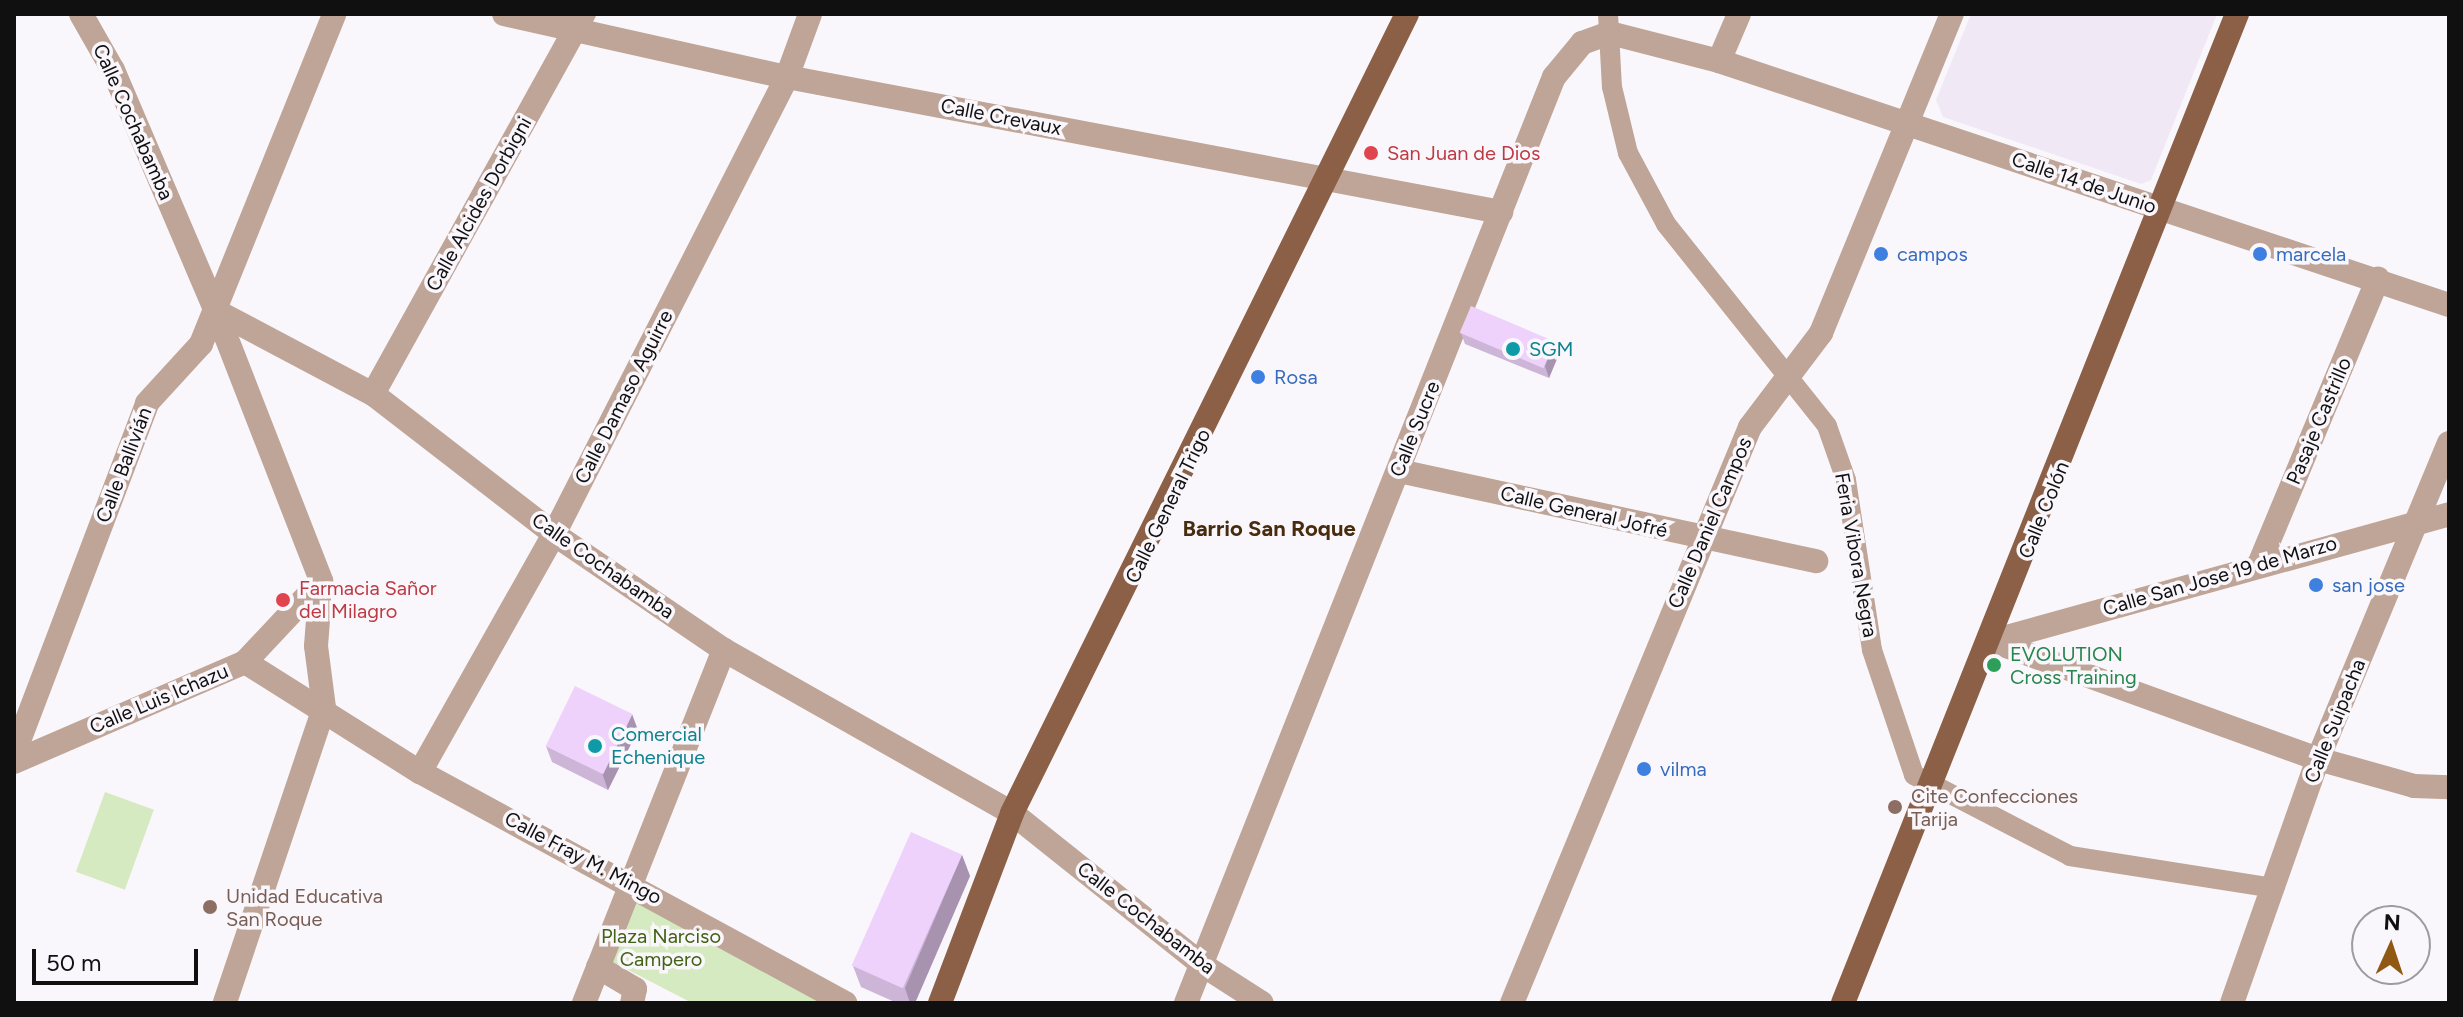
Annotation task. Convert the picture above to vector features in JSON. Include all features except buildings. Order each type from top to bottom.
[{"type":"main road","name":"Calle General Trigo","points":[[940,1003],[1012,813],[1407,14]]},
{"type":"main road","name":"Calle Colón","points":[[1843,1003],[1992,641],[2163,210],[2237,14]]},
{"type":"street","name":"Calle Cochabamba","points":[[81,14],[113,70],[216,311],[373,394],[554,534],[724,650],[1012,813],[1201,964],[1262,1003]]},
{"type":"street","name":"Calle Ballivián","points":[[14,754],[147,403],[201,344],[334,14]]},
{"type":"street","name":"Calle Crevaux","points":[[504,14],[579,24],[787,77],[1501,212]]},
{"type":"street","name":"Calle Damaso Aguirre","points":[[420,772],[554,534],[787,77],[810,14]]},
{"type":"street","points":[[1609,23],[1719,61],[1739,14]]},
{"type":"street","name":"Calle Daniel Campos","points":[[1512,1003],[1750,427],[1809,349],[1952,14]]},
{"type":"street","name":"Calle Sucre","points":[[1186,1003],[1565,58],[1609,23]]},
{"type":"street","name":"Feria Vibora Negra","points":[[1609,23],[1612,87],[1628,153],[1666,224],[1827,426],[1846,480],[1872,650],[1908,761],[1930,787],[2070,856],[2275,888]]},
{"type":"street","name":"Calle Alcides Dorbigni","points":[[373,394],[579,24]]},
{"type":"street","name":"Calle 14 de Junio","points":[[1719,61],[2449,305]]},
{"type":"street","name":"Pasaje Castrillo","points":[[2260,562],[2378,279]]},
{"type":"street","points":[[216,311],[321,581],[316,646],[324,708],[225,1003]]},
{"type":"street","name":"Calle Suipacha","points":[[2232,1003],[2318,759],[2449,443]]},
{"type":"street","name":"Calle General Jofré","points":[[1399,471],[1816,561]]},
{"type":"street","name":"Calle San Jose 19 de Marzo","points":[[1992,641],[2260,562],[2449,514]]},
{"type":"street","points":[[2418,522],[2449,534]]},
{"type":"street","name":"Calle Luis Ichazu","points":[[14,762],[245,662],[321,581]]},
{"type":"street","points":[[1992,641],[2318,759],[2414,786],[2449,787]]},
{"type":"street","points":[[584,1003],[629,881],[724,650]]},
{"type":"street","name":"Calle Fray M. Mingo","points":[[245,662],[324,708],[420,772],[629,881],[845,1003]]},
{"type":"street","points":[[598,967],[635,989],[632,1003]]},
{"type":"shaded area","points":[[1971,14],[2217,14],[2151,180],[2141,184],[1943,117],[1936,100]]},
{"type":"green space","points":[[105,792],[154,810],[125,890],[76,872]]},
{"type":"green space","name":"Plaza Narciso Campero","points":[[640,894],[828,1003],[692,1003],[607,959]]},
{"type":"place","name":"San Juan de Dios","points":[[1371,153]]},
{"type":"place","name":"campos","points":[[1881,254]]},
{"type":"place","name":"marcela","points":[[2260,254]]},
{"type":"place","name":"SGM","points":[[1513,349]]},
{"type":"place","name":"Rosa","points":[[1258,377]]},
{"type":"place","name":"san jose","points":[[2316,585]]},
{"type":"place","name":"Farmacia Sañor del Milagro","points":[[283,600]]},
{"type":"place","name":"EVOLUTION Cross Training","points":[[1994,665]]},
{"type":"place","name":"Comercial Echenique","points":[[595,746]]},
{"type":"place","name":"vilma","points":[[1644,769]]},
{"type":"place","name":"Cite Confecciones Tarija","points":[[1895,807]]},
{"type":"place","name":"Unidad Educativa San Roque","points":[[210,907]]},
{"type":"district","name":"Barrio San Roque","points":[[1269,529]]}]
